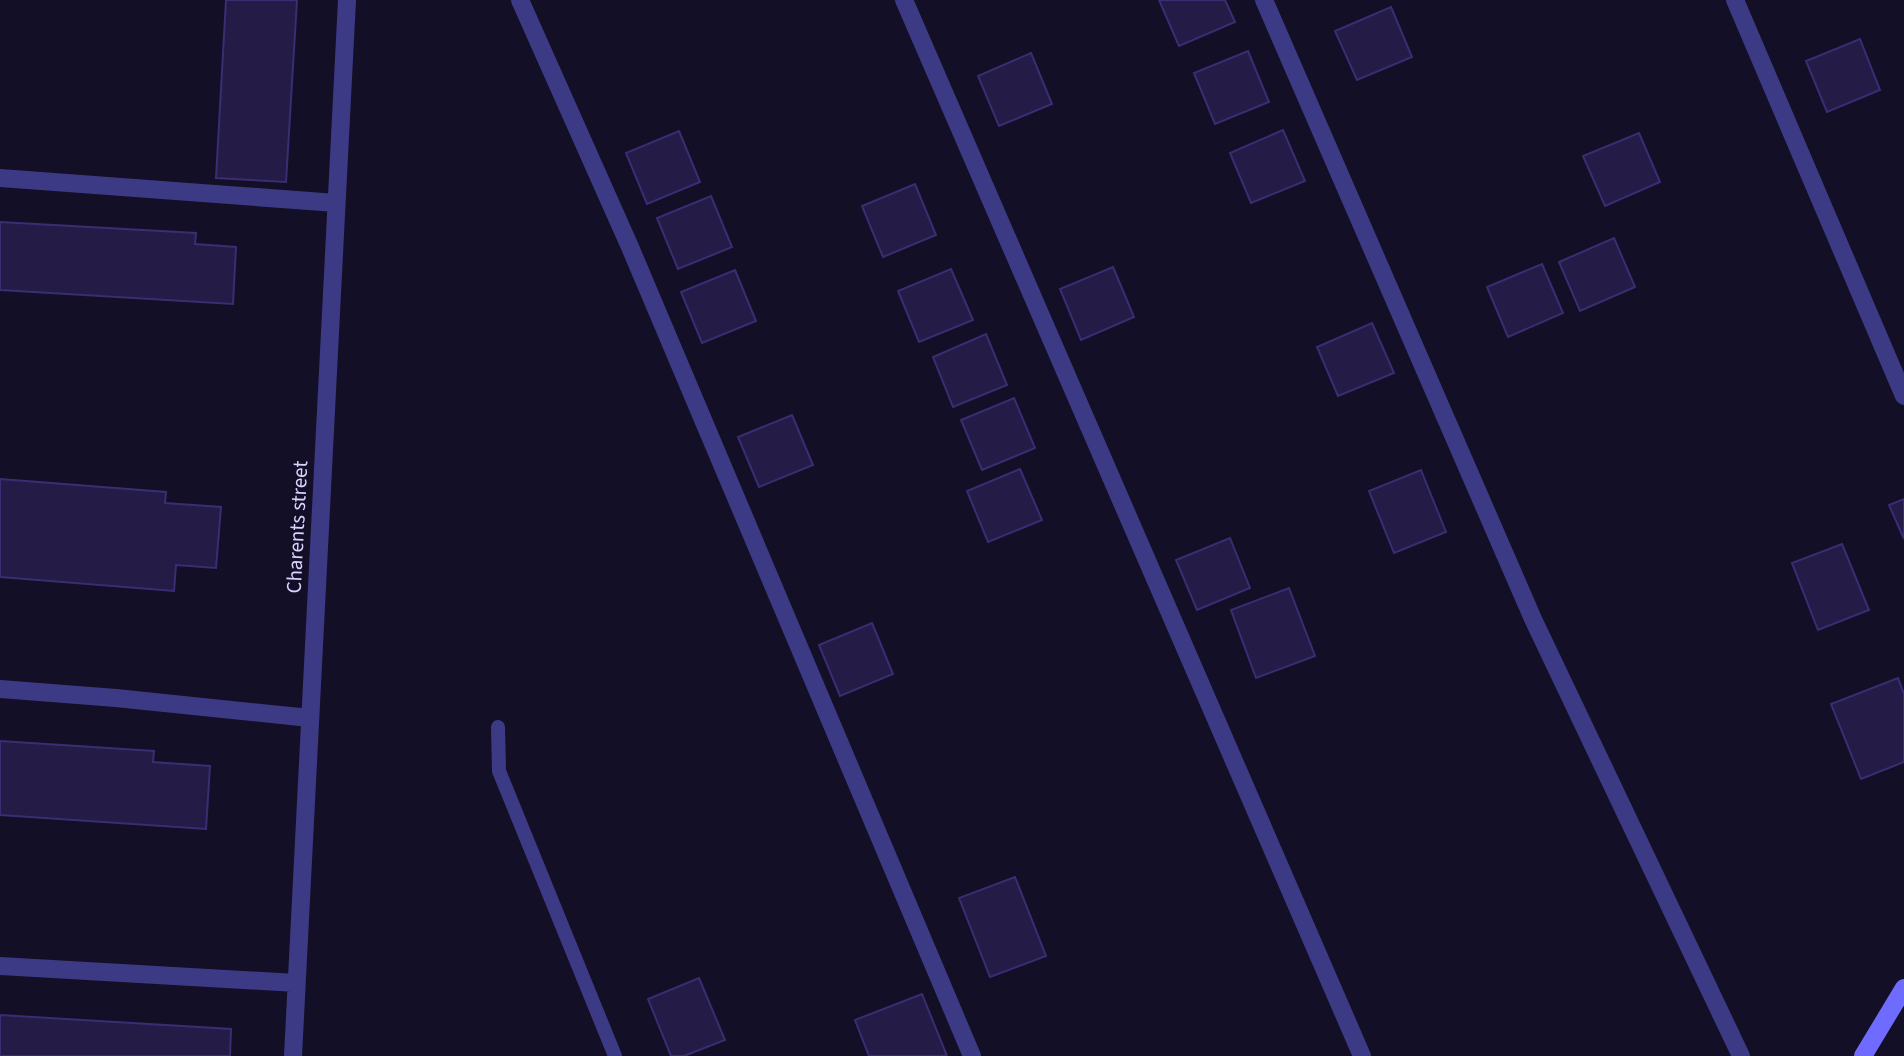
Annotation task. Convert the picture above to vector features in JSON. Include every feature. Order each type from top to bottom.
[{"type":"main road","points":[[1863,1056],[1904,988]]},
{"type":"street","name":"Charents street","points":[[293,1056],[346,0]]},
{"type":"street","points":[[520,0],[630,247],[972,1056]]},
{"type":"street","points":[[904,0],[1362,1056]]},
{"type":"street","points":[[1264,0],[1533,619],[1741,1056]]},
{"type":"street","points":[[1735,0],[1904,396]]},
{"type":"street","points":[[0,178],[336,203]]},
{"type":"street","points":[[0,689],[310,718]]},
{"type":"street","points":[[0,966],[296,983]]},
{"type":"lane","points":[[498,727],[499,771],[615,1056]]},
{"type":"building","points":[[226,0],[297,0],[286,182],[216,178]]},
{"type":"building","points":[[1159,0],[1225,0],[1235,22],[1179,46]]},
{"type":"building","points":[[1391,7],[1412,57],[1357,80],[1335,31]]},
{"type":"building","points":[[1860,39],[1880,90],[1827,112],[1806,61]]},
{"type":"building","points":[[1248,51],[1269,102],[1215,124],[1194,73]]},
{"type":"building","points":[[1031,53],[1052,104],[999,126],[978,76]]},
{"type":"building","points":[[1283,130],[1305,181],[1251,203],[1230,153]]},
{"type":"building","points":[[679,131],[700,182],[647,204],[626,153]]},
{"type":"building","points":[[1639,133],[1660,182],[1605,206],[1583,156]]},
{"type":"building","points":[[915,184],[936,235],[883,257],[862,206]]},
{"type":"building","points":[[711,196],[732,247],[678,269],[657,218]]},
{"type":"building","points":[[0,222],[196,233],[195,244],[236,247],[233,304],[0,290]]},
{"type":"building","points":[[1614,238],[1635,287],[1580,311],[1559,262]]},
{"type":"building","points":[[1542,264],[1563,313],[1508,337],[1487,287]]},
{"type":"building","points":[[1113,267],[1134,317],[1081,340],[1060,289]]},
{"type":"building","points":[[951,269],[973,320],[919,342],[898,291]]},
{"type":"building","points":[[735,270],[756,321],[702,343],[681,292]]},
{"type":"building","points":[[1372,323],[1394,373],[1338,396],[1317,347]]},
{"type":"building","points":[[986,334],[1007,385],[953,407],[933,357]]},
{"type":"building","points":[[1014,398],[1035,448],[982,470],[961,420]]},
{"type":"building","points":[[792,415],[813,465],[759,487],[738,437]]},
{"type":"building","points":[[1020,469],[1042,520],[988,542],[967,491]]},
{"type":"building","points":[[1421,470],[1446,532],[1394,553],[1369,491]]},
{"type":"building","points":[[0,479],[166,492],[165,503],[221,507],[216,568],[176,565],[174,591],[0,577]]},
{"type":"building","points":[[1904,499],[1904,539],[1889,505]]},
{"type":"building","points":[[1230,538],[1250,588],[1197,610],[1176,560]]},
{"type":"building","points":[[1842,544],[1869,610],[1818,630],[1792,563]]},
{"type":"building","points":[[1289,588],[1315,656],[1256,678],[1231,610]]},
{"type":"building","points":[[872,623],[893,674],[840,696],[819,645]]},
{"type":"building","points":[[1898,678],[1904,694],[1904,762],[1861,779],[1831,704]]},
{"type":"building","points":[[0,741],[154,751],[153,762],[210,766],[206,829],[0,815]]},
{"type":"building","points":[[1015,877],[1046,956],[990,977],[959,898]]},
{"type":"building","points":[[699,978],[725,1040],[684,1056],[671,1056],[648,999]]},
{"type":"building","points":[[922,994],[947,1056],[869,1056],[855,1020]]},
{"type":"building","points":[[0,1015],[231,1029],[230,1056],[0,1056]]}]
